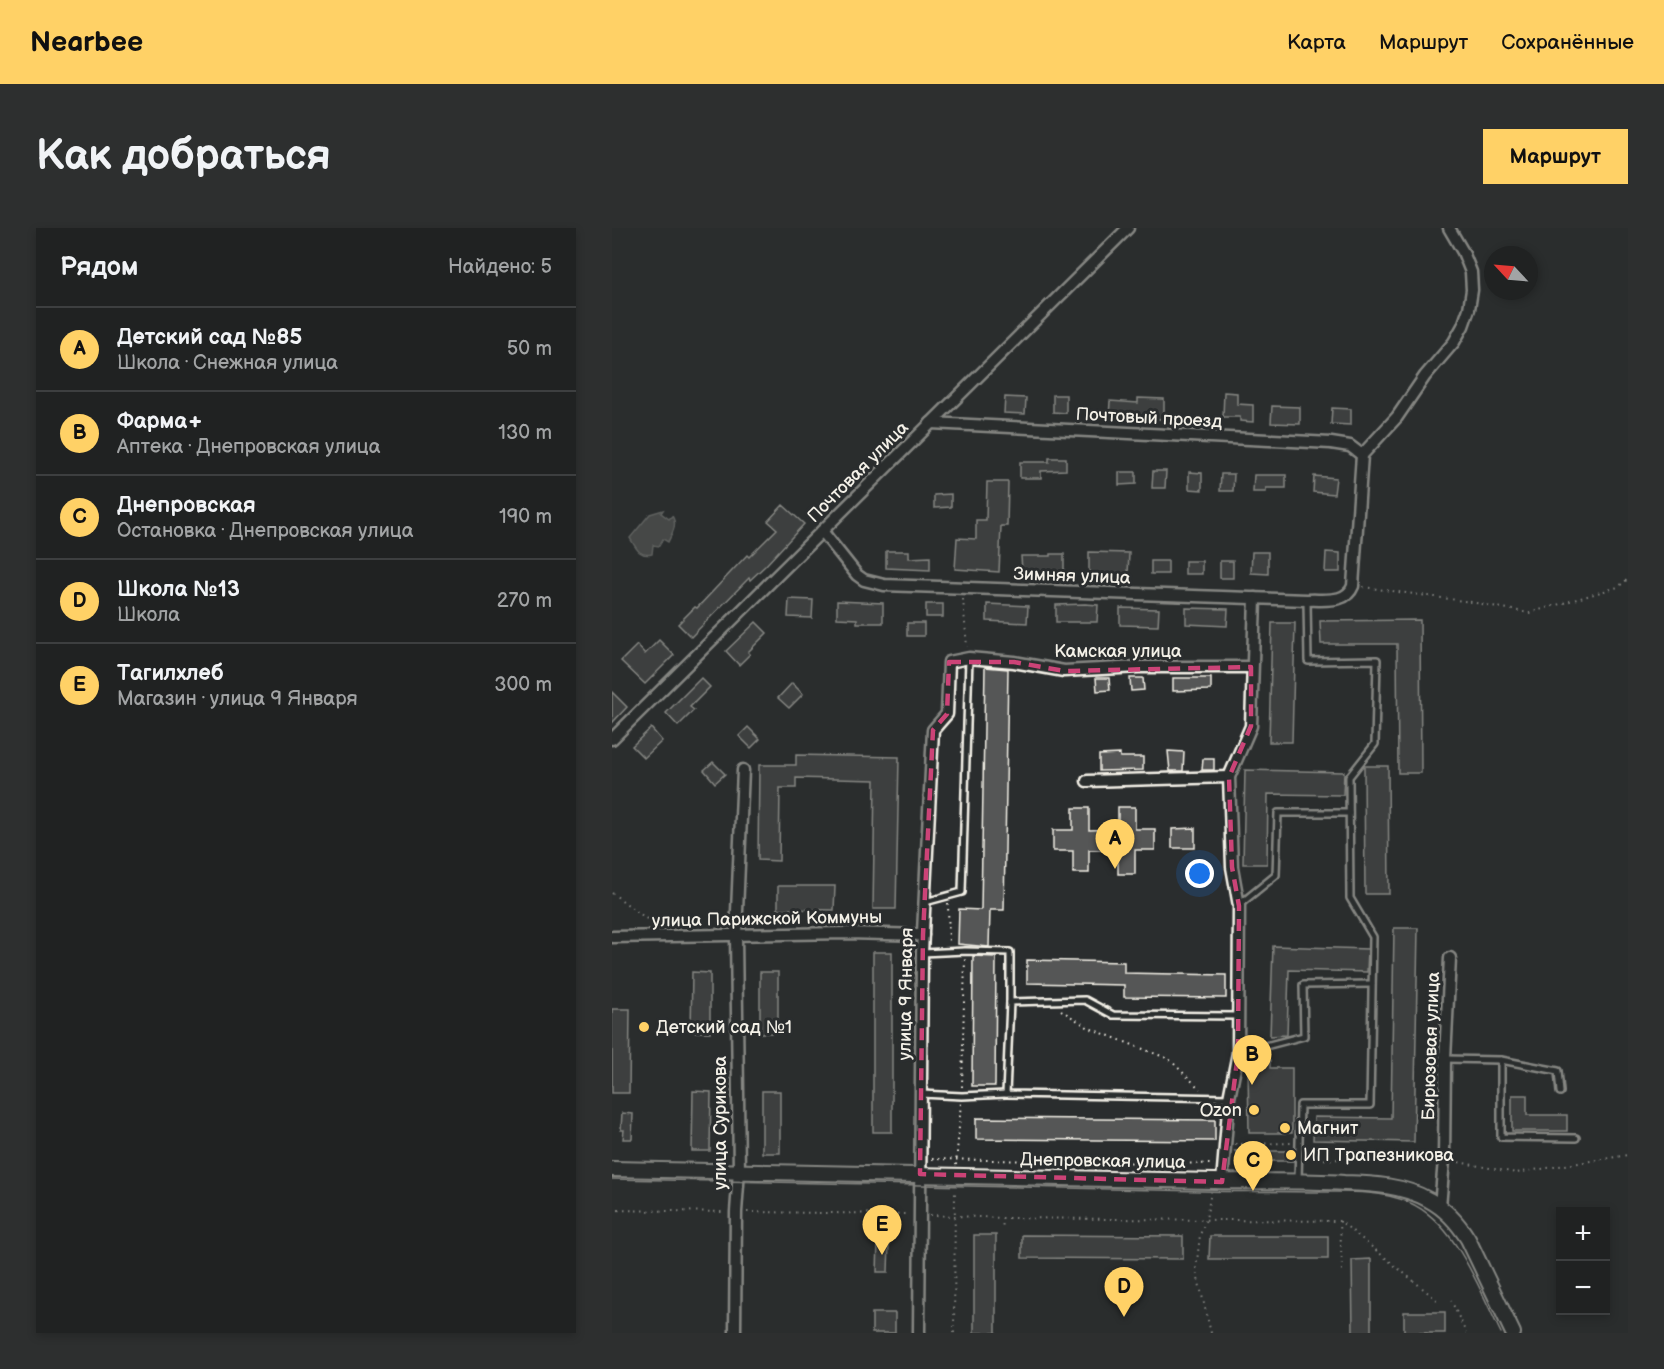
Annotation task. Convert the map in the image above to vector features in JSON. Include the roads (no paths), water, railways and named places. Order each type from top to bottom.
[{"type":"street","name":"Почтовая улица","points":[[612,739],[1128,228]]},
{"type":"street","points":[[1362,454],[1397,417],[1463,326],[1472,290],[1471,272],[1449,228]]},
{"type":"street","name":"Почтовый проезд","points":[[931,423],[1330,443],[1350,447],[1362,454]]},
{"type":"street","name":"Зимняя улица","points":[[822,531],[850,568],[864,579],[884,585],[1307,600],[1344,598],[1350,594],[1353,586],[1362,454]]},
{"type":"street","points":[[1218,1182],[1229,1098],[1238,1053],[1239,906],[1232,867],[1229,777],[1251,726],[1251,667],[1255,598]]},
{"type":"street","name":"Камская улица","points":[[949,662],[969,658],[1014,662],[1064,671],[1139,667],[1251,667]]},
{"type":"street","name":"улица 9 Января","points":[[919,1333],[922,953],[933,730],[947,714],[949,662]]},
{"type":"street","name":"улица Сурикова","points":[[735,1333],[738,1171],[736,935],[743,770]]},
{"type":"street","points":[[1087,781],[1229,777]]},
{"type":"street","name":"улица Парижской Коммуны","points":[[612,937],[848,933],[923,935]]},
{"type":"street","name":"Бирюзовая улица","points":[[1440,1207],[1444,1160],[1445,1059],[1450,958]]},
{"type":"street","name":"Днепровская улица","points":[[612,1169],[1218,1182],[1298,1180],[1397,1187],[1419,1195],[1440,1207],[1459,1226],[1468,1239],[1513,1333]]},
{"type":"lane","points":[[1298,1180],[1300,1105],[1370,1105],[1373,937],[1350,898],[1349,777],[1375,744],[1377,660],[1308,661],[1307,600]]},
{"type":"lane","points":[[925,902],[962,892],[969,658]]},
{"type":"lane","points":[[1239,906],[1276,875],[1278,813],[1349,813]]},
{"type":"lane","points":[[922,953],[1010,951],[1006,1095]]},
{"type":"lane","points":[[1238,1053],[1304,1036],[1303,985],[1372,984]]},
{"type":"lane","points":[[1010,1002],[1085,1000],[1113,1015],[1238,1016]]},
{"type":"lane","points":[[1445,1059],[1501,1060],[1558,1071],[1560,1092]]},
{"type":"lane","points":[[1501,1060],[1501,1137],[1576,1138]]},
{"type":"lane","points":[[921,1094],[1229,1098]]},
{"type":"tram line","points":[[612,1179],[1351,1192],[1386,1195],[1408,1202],[1425,1212],[1440,1225],[1453,1241],[1475,1277],[1501,1333]]},
{"type":"place","name":"Детский сад №85","points":[[1115,869]]},
{"type":"place","name":"Детский сад №1","points":[[644,1027]]},
{"type":"place","name":"Фарма+","points":[[1252,1085]]},
{"type":"place","name":"Ozon","points":[[1254,1110]]},
{"type":"place","name":"Магнит","points":[[1285,1128]]},
{"type":"place","name":"ИП Трапезникова","points":[[1291,1155]]},
{"type":"place","name":"Днепровская","points":[[1253,1191]]},
{"type":"place","name":"Тагилхлеб","points":[[882,1255]]},
{"type":"place","name":"Школа №13","points":[[1124,1317]]}]
